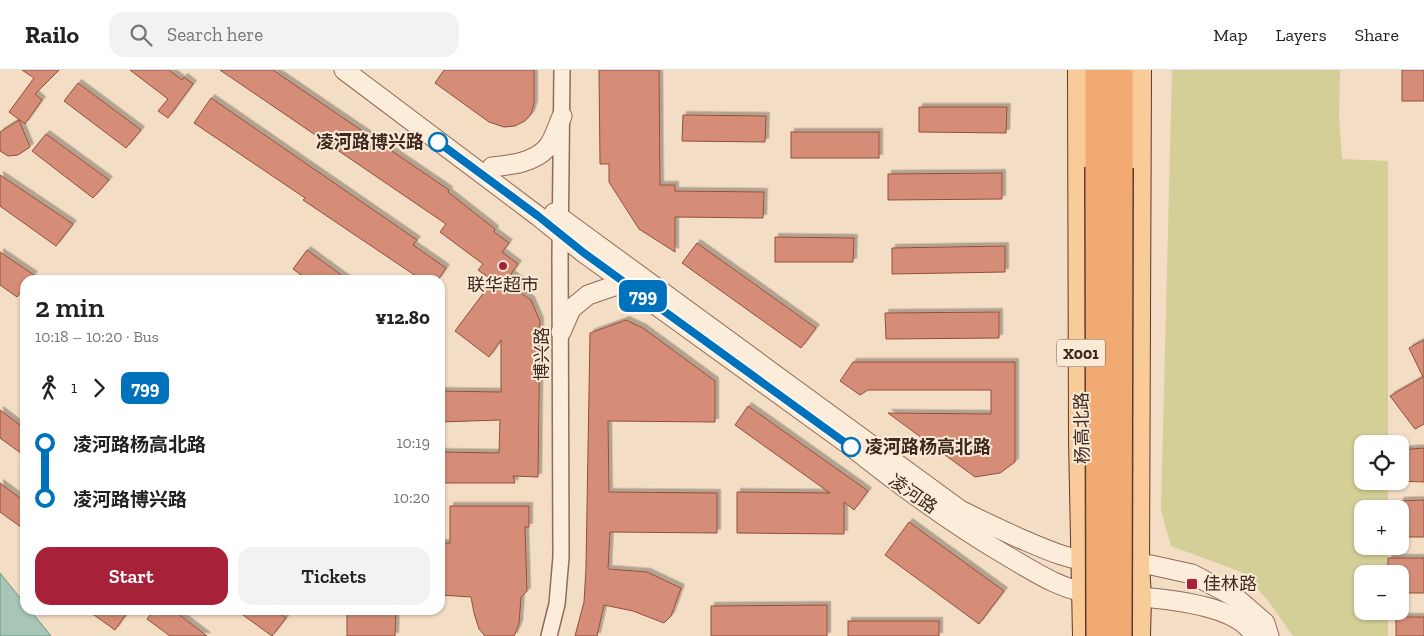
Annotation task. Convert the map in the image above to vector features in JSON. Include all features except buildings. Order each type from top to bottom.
[{"type":"highway","name":"杨高北路","points":[[1098,70],[1109,168],[1119,636]]},
{"type":"highway","name":"杨高北路","points":[[1099,636],[1109,168],[1120,70]]},
{"type":"main road","name":"杨高北路","points":[[1080,70],[1081,440],[1085,636]]},
{"type":"main road","points":[[1138,636],[1139,70]]},
{"type":"street","name":"凌河路","points":[[344,70],[960,510],[986,524],[1058,555],[1084,561]]},
{"type":"street","name":"凌河路","points":[[360,70],[492,167],[630,286],[852,447],[894,481],[953,522],[1033,571],[1059,584],[1085,593]]},
{"type":"street","name":"博兴路","points":[[549,636],[557,604],[561,571],[560,226],[562,70]]},
{"type":"street","points":[[492,167],[512,165],[536,157],[548,147],[562,116]]},
{"type":"street","points":[[561,332],[571,309],[588,295],[614,286],[630,286]]},
{"type":"street","points":[[1084,561],[1151,565],[1192,574],[1235,597],[1264,623],[1268,636]]},
{"type":"street","points":[[1085,593],[1150,597],[1221,612],[1242,622],[1257,636]]},
{"type":"shaded area","points":[[1172,70],[1340,70],[1339,116],[1342,159],[1388,161],[1388,435],[1354,435],[1354,490],[1388,490],[1388,500],[1354,500],[1354,555],[1388,555],[1388,565],[1354,565],[1354,620],[1388,620],[1388,636],[1293,636],[1269,602],[1244,573],[1171,546],[1161,510]]},
{"type":"shaded area","points":[[0,573],[20,598],[20,615],[34,615],[51,636],[0,636]]},
{"type":"bus line","name":"799","points":[[438,142],[538,216],[584,253],[851,447]]},
{"type":"place","name":"凌河路博兴路","points":[[438,142]]},
{"type":"place","name":"联华超市","points":[[503,266]]},
{"type":"place","name":"凌河路杨高北路","points":[[851,447]]},
{"type":"place","name":"佳林路","points":[[1192,584]]}]
